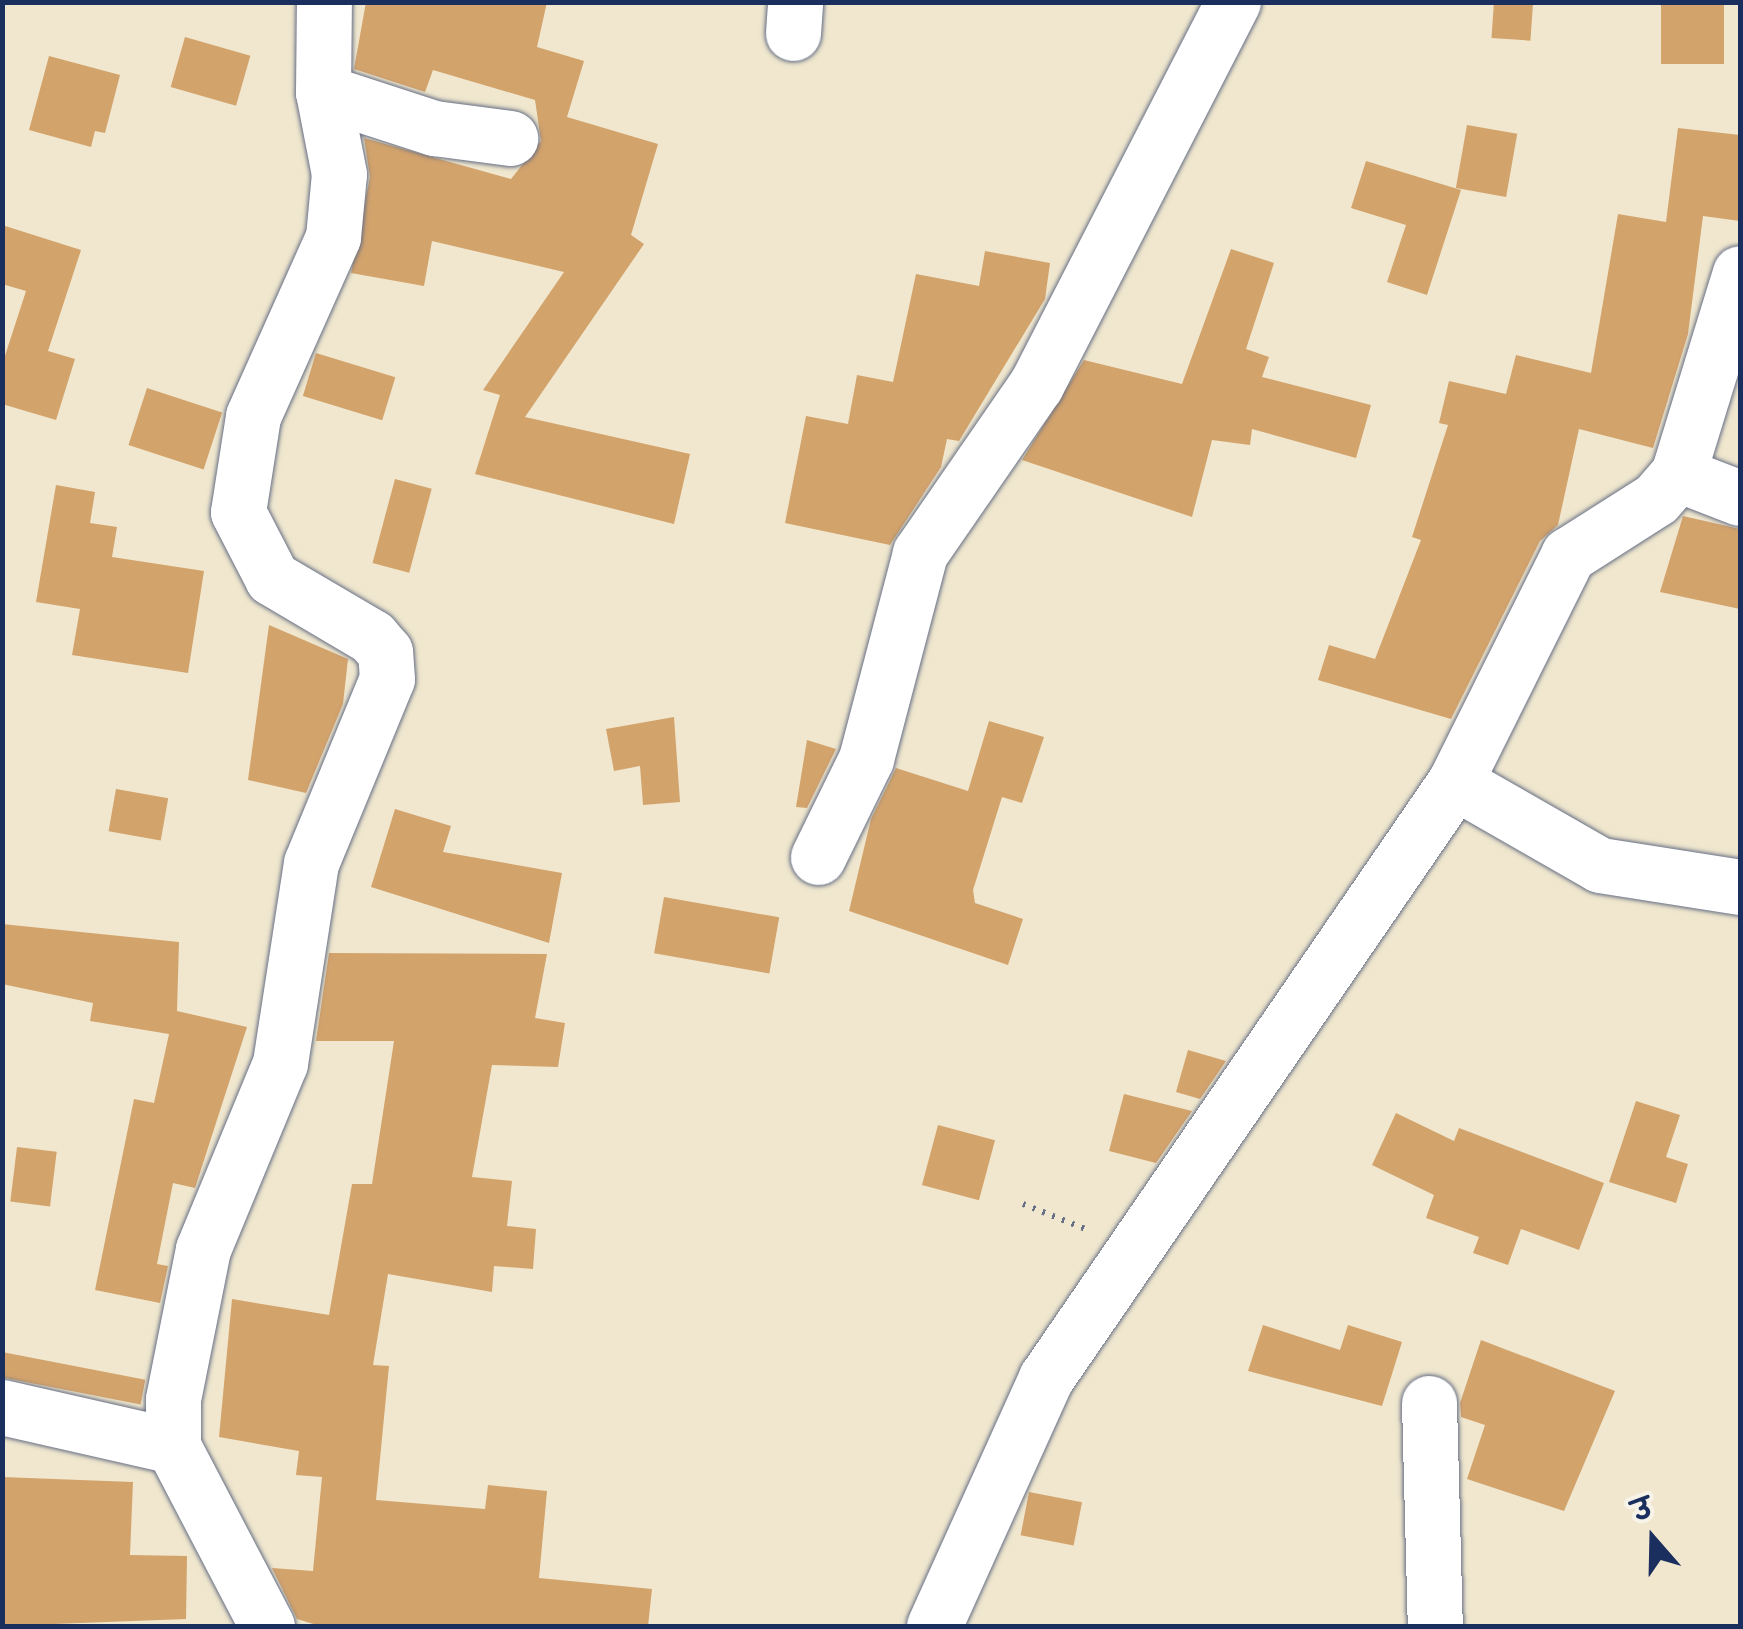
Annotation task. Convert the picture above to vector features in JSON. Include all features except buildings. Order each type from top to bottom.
[{"type":"street","points":[[267,1626],[173,1446],[193,1284],[280,1063],[311,863],[387,679],[385,652],[372,637],[272,578],[238,512],[253,416],[333,237],[338,174],[323,92],[324,2]]},
{"type":"street","points":[[818,858],[866,759],[920,553],[1036,385],[1233,2]]},
{"type":"street","points":[[323,92],[434,128],[510,138]]},
{"type":"street","points":[[934,1626],[1046,1378],[1454,782],[1568,556],[1656,499],[1678,474],[1740,273]]},
{"type":"street","points":[[1678,474],[1740,498]]},
{"type":"street","points":[[1454,782],[1600,865],[1740,888]]},
{"type":"street","points":[[1430,1403],[1435,1626]]},
{"type":"street","points":[[2,1407],[173,1446]]},
{"type":"path","points":[[1023,1204],[1136,1248]]}]
